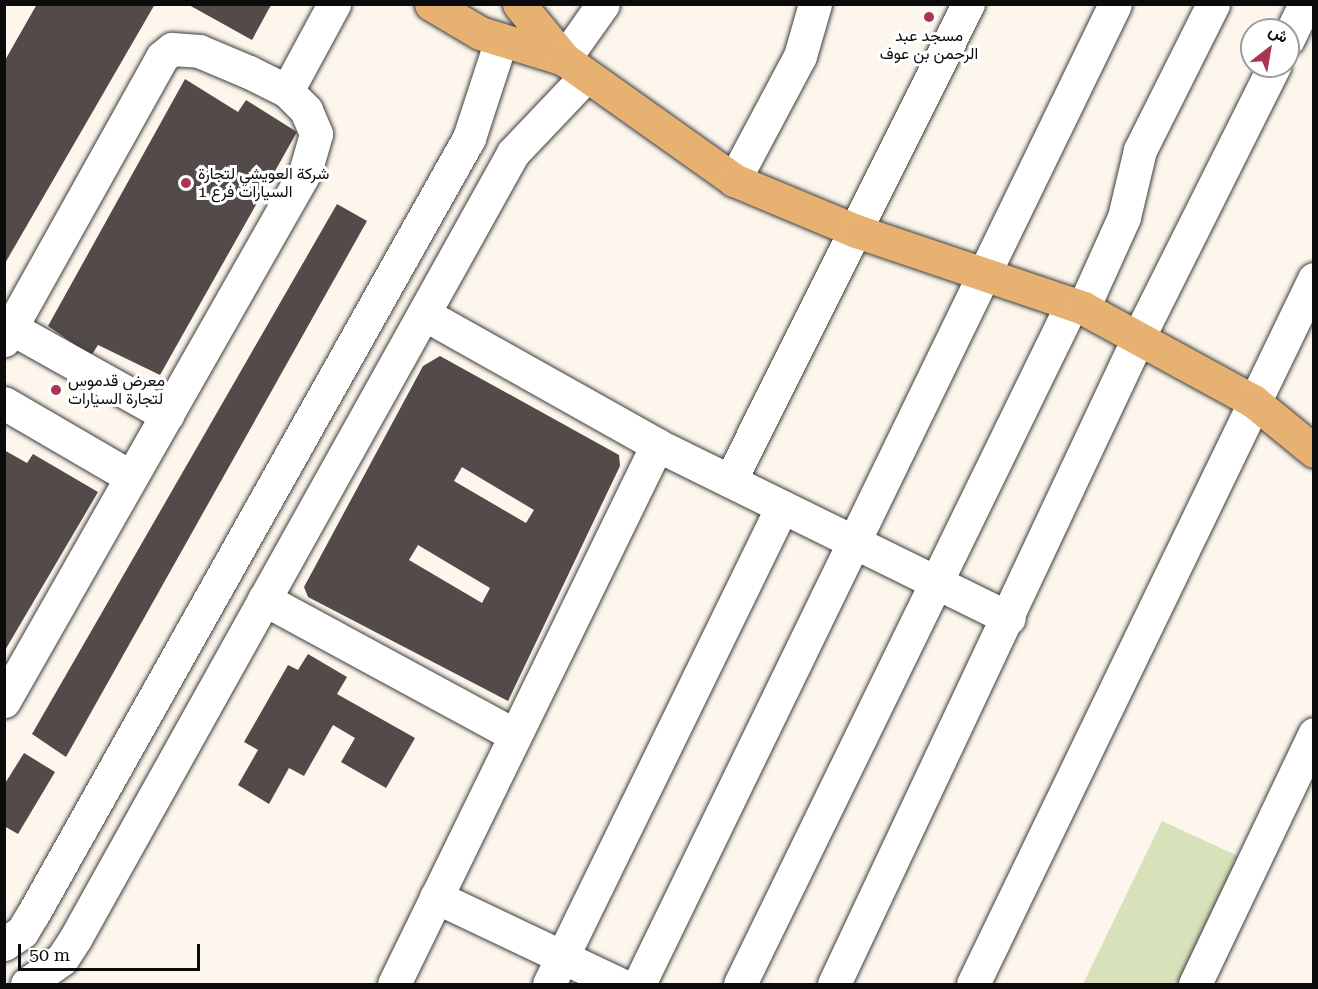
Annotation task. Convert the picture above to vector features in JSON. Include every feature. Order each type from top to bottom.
[{"type":"main road","points":[[431,4],[501,40],[575,68]]},
{"type":"main road","points":[[519,4],[575,68],[734,180],[856,231],[1077,306],[1139,336],[1253,401],[1314,451]]},
{"type":"street","points":[[287,91],[334,4]]},
{"type":"street","points":[[27,984],[62,959],[75,939],[513,153],[575,68],[603,4]]},
{"type":"street","points":[[734,180],[800,56],[815,4]]},
{"type":"street","points":[[730,481],[968,4]]},
{"type":"street","points":[[639,984],[1115,4]]},
{"type":"street","points":[[740,984],[936,582],[1124,217],[1140,150],[1213,4]]},
{"type":"street","points":[[1298,18],[1305,4]]},
{"type":"street","points":[[4,944],[22,932],[33,914],[469,138],[501,40]]},
{"type":"street","points":[[4,701],[131,477],[166,415],[315,151],[306,110],[287,91],[199,51],[172,49],[162,57],[7,330],[166,415]]},
{"type":"street","points":[[834,984],[1009,618],[1139,336],[1268,78]]},
{"type":"street","points":[[973,984],[1314,279]]},
{"type":"street","points":[[424,314],[657,445],[1009,618]]},
{"type":"street","points":[[4,403],[131,477]]},
{"type":"street","points":[[394,984],[657,445]]},
{"type":"street","points":[[556,971],[782,507]]},
{"type":"street","points":[[264,599],[515,735]]},
{"type":"street","points":[[1195,984],[1314,734]]},
{"type":"street","points":[[436,897],[556,971],[619,984]]},
{"type":"green space","points":[[1162,821],[1253,863],[1195,984],[1083,984]]},
{"type":"building","points":[[37,4],[155,4],[4,265],[4,62]]},
{"type":"building","points":[[189,5],[271,5],[252,40]]},
{"type":"building","points":[[185,79],[238,112],[246,100],[297,132],[160,375],[98,345],[91,356],[48,326]]},
{"type":"building","points":[[337,204],[367,221],[66,757],[32,734]]},
{"type":"building","points":[[440,356],[619,455],[620,466],[508,701],[308,597],[304,587],[423,366]],"holes":[[[462,467],[534,510],[526,523],[454,481]],[[418,545],[490,588],[482,603],[409,560]]]},
{"type":"building","points":[[4,450],[27,463],[33,454],[98,492],[4,652]]},
{"type":"building","points":[[308,654],[347,677],[337,694],[415,738],[386,788],[341,762],[355,738],[333,725],[304,776],[289,768],[269,804],[238,785],[258,750],[244,742],[288,665],[298,670]]},
{"type":"building","points":[[24,753],[55,772],[18,834],[4,826],[4,785]]},
{"type":"place","name":"مسجد عبد الرحمن بن عوف","points":[[929,17]]},
{"type":"place","name":"شركة العويشي لتجارة السيارات فرع 1","points":[[186,183]]},
{"type":"place","name":"معرض قدموس لتجارة السيارات","points":[[56,390]]}]
